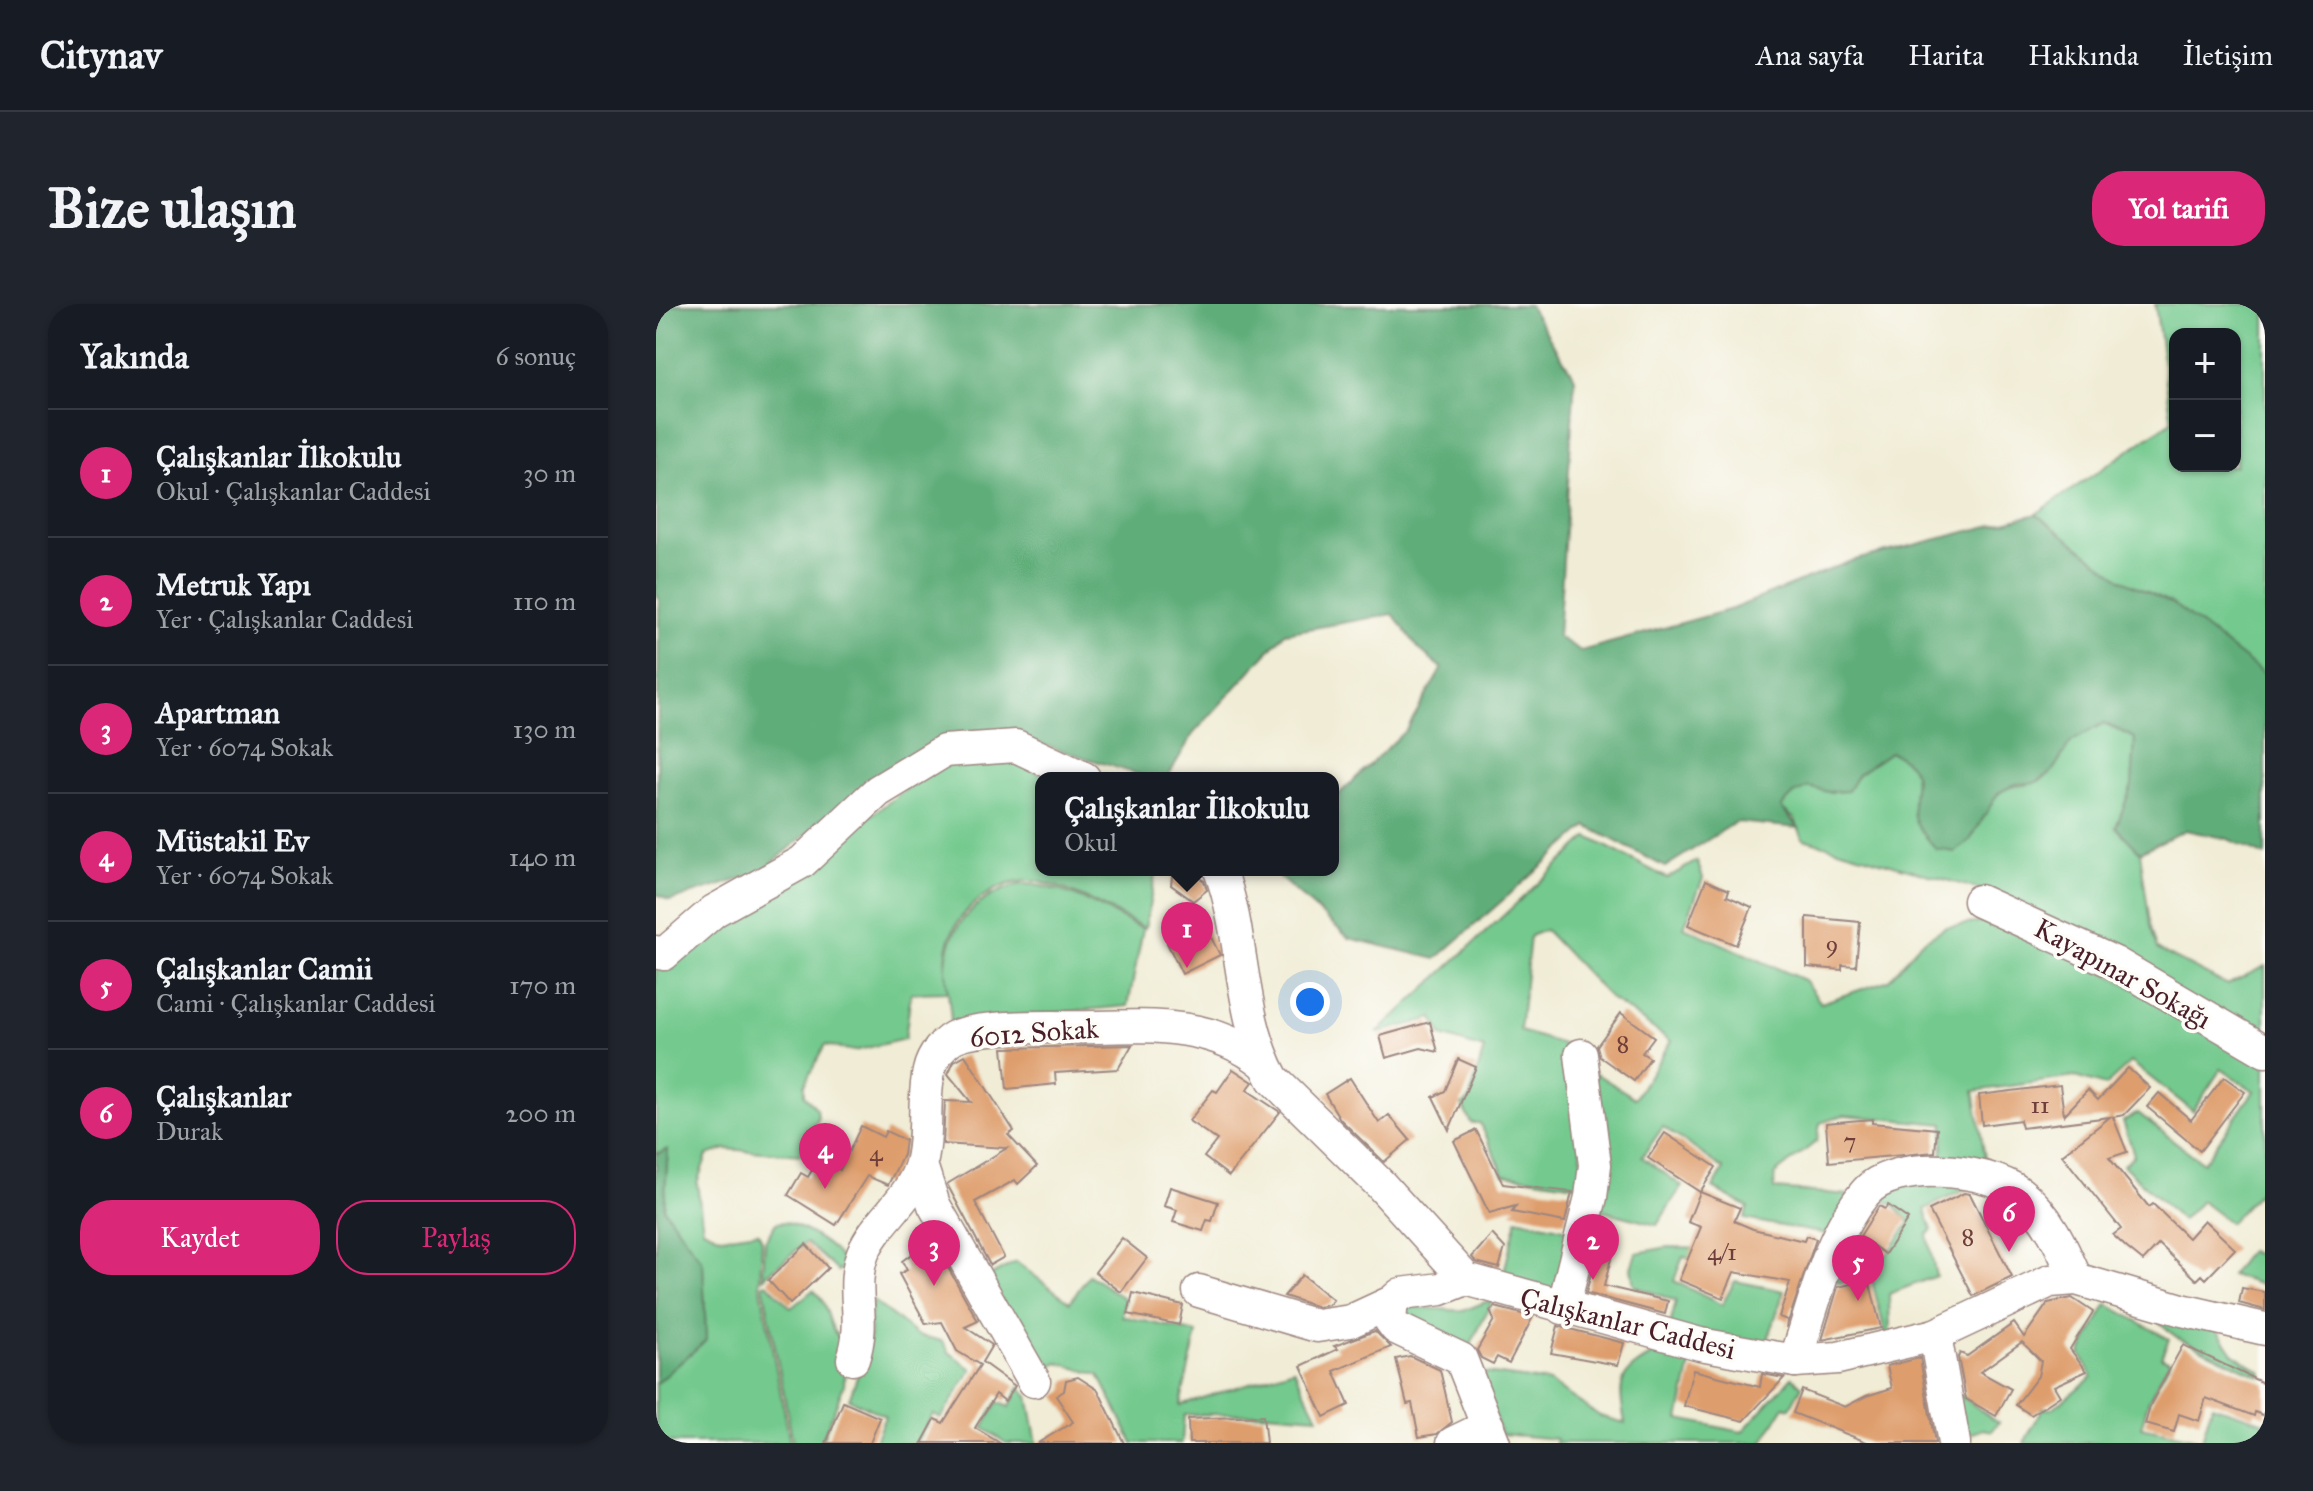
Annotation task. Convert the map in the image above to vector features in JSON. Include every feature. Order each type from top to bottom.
[{"type":"street","points":[[656,952],[664,954],[714,911],[802,862],[878,791],[944,751],[1016,746],[1071,772]]},
{"type":"street","points":[[1199,1291],[1317,1326],[1351,1321],[1392,1302],[1401,1294],[1441,1289],[1466,1279],[1380,1184],[1283,1092],[1264,1063],[1221,876]]},
{"type":"street","name":"Kayapınar Sokağı","points":[[1979,901],[2115,963],[2265,1051]]},
{"type":"street","name":"6012 Sokak","points":[[853,1359],[860,1330],[856,1285],[864,1252],[913,1184],[921,1165],[929,1068],[935,1056],[958,1035],[1137,1025],[1181,1029],[1222,1036],[1264,1063]]},
{"type":"street","points":[[1563,1308],[1591,1197],[1595,1165],[1581,1055]]},
{"type":"street","points":[[921,1165],[934,1205],[1034,1381]]},
{"type":"street","points":[[1795,1361],[1844,1225],[1868,1189],[1899,1172],[1977,1177],[2015,1190],[2060,1243],[2076,1279]]},
{"type":"street","name":"Çalışkanlar Caddesi","points":[[1466,1279],[1700,1344],[1795,1361],[1838,1358],[1935,1335],[2050,1281],[2076,1279],[2182,1310],[2265,1329]]},
{"type":"street","points":[[1392,1302],[1390,1320],[1396,1328],[1461,1359],[1491,1434],[1453,1443]]},
{"type":"street","points":[[1935,1335],[1954,1443]]},
{"type":"green space","points":[[656,304],[1529,305],[1575,378],[1558,637],[1581,651],[1732,609],[1851,561],[2036,514],[2122,580],[2172,603],[2265,675],[2265,856],[2228,839],[2185,830],[2140,852],[2116,827],[2132,785],[2135,738],[2104,723],[2071,742],[2051,773],[2034,783],[2015,784],[1998,793],[1969,842],[1955,852],[1936,849],[1920,830],[1914,817],[1914,772],[1903,759],[1890,752],[1858,774],[1848,791],[1828,792],[1809,787],[1794,794],[1781,807],[1799,828],[1736,822],[1665,867],[1587,826],[1436,959],[1349,938],[1278,876],[1339,876],[1339,794],[1407,729],[1442,668],[1419,649],[1393,614],[1285,633],[1193,734],[1171,772],[1131,772],[1018,737],[860,790],[760,873],[670,901],[656,894],[659,601],[656,591]]},
{"type":"green space","points":[[2155,304],[2265,304],[2265,675],[2172,604],[2122,580],[2036,514],[2169,423],[2169,472],[2241,472],[2241,328],[2169,328],[2169,400]]},
{"type":"green space","points":[[2104,723],[2135,738],[2132,785],[2116,827],[2140,852],[2150,924],[2157,949],[2227,985],[2265,966],[2265,1040],[2002,896],[1803,839],[1795,819],[1780,807],[1794,794],[1809,787],[1828,792],[1847,791],[1858,774],[1890,752],[1907,759],[1917,777],[1980,825],[1997,795],[2005,789],[2040,781],[2053,770],[2075,739]]},
{"type":"green space","points":[[960,758],[1006,759],[1037,772],[1035,772],[1035,876],[1155,876],[1145,928],[1083,897],[1044,883],[1015,882],[1001,887],[975,903],[956,925],[946,958],[948,992],[911,993],[905,1039],[854,1051],[825,1045],[804,1085],[804,1095],[817,1109],[818,1119],[802,1155],[725,1149],[707,1155],[697,1183],[703,1229],[721,1237],[758,1232],[762,1240],[760,1283],[790,1443],[656,1443],[656,1384],[706,1339],[703,1264],[664,1209],[668,1150],[656,1154],[656,962],[703,941],[925,775]]},
{"type":"green space","points":[[1588,837],[1667,878],[1697,861],[1703,878],[1684,927],[1804,980],[1821,1003],[1889,980],[1920,943],[1946,927],[1996,920],[2018,924],[2265,1061],[2265,1186],[2230,1223],[2201,1201],[2182,1221],[2123,1165],[2134,1155],[2123,1121],[2138,1113],[2203,1163],[2254,1091],[2221,1069],[2193,1111],[2131,1062],[2105,1086],[2075,1077],[1974,1091],[1986,1164],[1942,1164],[1944,1124],[1844,1115],[1820,1123],[1817,1141],[1775,1174],[1774,1189],[1849,1195],[1831,1235],[1744,1219],[1748,1207],[1713,1188],[1724,1169],[1663,1127],[1642,1157],[1682,1186],[1657,1225],[1596,1209],[1595,1073],[1635,1098],[1671,1041],[1610,998],[1545,930],[1530,936],[1520,1031],[1576,1048],[1583,1186],[1504,1174],[1480,1123],[1471,1123],[1462,1105],[1469,1100],[1484,1049],[1441,1036],[1433,1018],[1377,1033]]},
{"type":"green space","points":[[1020,884],[1068,893],[1143,929],[1128,1006],[951,1022],[946,966],[953,936],[980,903]]},
{"type":"green space","points":[[668,1149],[664,1209],[703,1263],[706,1340],[656,1384],[656,1154]]},
{"type":"green space","points":[[1896,1183],[1968,1188],[1925,1209],[1932,1230],[1927,1235],[1936,1276],[1889,1294],[1890,1335],[1886,1336],[1871,1277],[1839,1283],[1833,1276],[1847,1249],[1857,1254],[1886,1256],[1910,1222],[1893,1204],[1875,1198]]},
{"type":"green space","points":[[1517,1219],[1574,1231],[1558,1295],[1502,1280]]},
{"type":"green space","points":[[785,1222],[811,1234],[836,1252],[845,1267],[838,1271],[806,1242],[763,1278],[765,1241],[776,1223]]},
{"type":"green space","points":[[1668,1247],[1713,1248],[1708,1262],[1683,1256],[1674,1281],[1722,1305],[1735,1281],[1784,1291],[1766,1346],[1670,1326],[1676,1301],[1634,1286],[1631,1268],[1636,1253]]},
{"type":"green space","points":[[2249,1251],[2265,1258],[2265,1286],[2231,1275]]},
{"type":"green space","points":[[1016,1262],[1070,1302],[1089,1275],[1125,1299],[1122,1316],[1197,1333],[1180,1405],[1294,1369],[1318,1417],[1266,1413],[1184,1415],[1182,1443],[1133,1443],[1099,1375],[1059,1363],[1037,1373],[984,1279]]},
{"type":"green space","points":[[767,1283],[791,1308],[813,1290],[823,1302],[835,1332],[847,1345],[844,1385],[821,1443],[793,1443],[763,1284]]},
{"type":"green space","points":[[1493,1299],[1466,1355],[1443,1331],[1405,1315],[1402,1306],[1463,1311]]},
{"type":"green space","points":[[872,1300],[917,1335],[943,1341],[949,1352],[972,1369],[941,1418],[933,1414],[916,1443],[874,1443],[885,1416],[849,1399],[869,1343]]},
{"type":"green space","points":[[2107,1304],[2169,1339],[2161,1357],[2170,1361],[2149,1400],[2141,1427],[2202,1440],[2212,1405],[2265,1422],[2265,1443],[2024,1443],[2043,1408],[2052,1409],[2092,1377],[2080,1353]]},
{"type":"green space","points":[[2147,1311],[2215,1327],[2233,1353],[2262,1372],[2261,1377],[2175,1336]]},
{"type":"green space","points":[[1660,1351],[1693,1355],[1679,1419],[1742,1432],[1792,1377],[1802,1386],[1790,1408],[1785,1406],[1762,1443],[1555,1443],[1556,1439],[1501,1434],[1479,1372],[1549,1382],[1600,1416],[1625,1423],[1621,1396],[1624,1378],[1636,1365]]},
{"type":"green space","points":[[1020,1387],[1028,1396],[1037,1443],[1006,1443],[983,1428],[997,1402],[1009,1407]]},
{"type":"green space","points":[[1949,1388],[1999,1422],[1992,1431],[1984,1429],[1959,1438]]},
{"type":"building","points":[[1172,876],[1197,876],[1204,881],[1207,890],[1193,901],[1171,885]]},
{"type":"building","points":[[1706,880],[1729,890],[1727,896],[1752,907],[1736,945],[1688,925]]},
{"type":"building","points":[[1807,917],[1860,922],[1856,966],[1842,965],[1842,970],[1807,967]]},
{"type":"building","points":[[1205,925],[1220,955],[1182,974],[1167,943]]},
{"type":"building","points":[[1621,1013],[1654,1037],[1642,1053],[1650,1058],[1634,1081],[1600,1057],[1597,1046]]},
{"type":"building","points":[[1430,1022],[1438,1052],[1421,1048],[1386,1058],[1380,1036]]},
{"type":"building","points":[[1132,1045],[1118,1069],[1055,1073],[1056,1084],[1007,1089],[1003,1048]]},
{"type":"building","points":[[965,1055],[1014,1131],[1008,1135],[1037,1166],[1018,1184],[1015,1180],[975,1202],[1004,1257],[990,1265],[947,1184],[1007,1148],[943,1144],[945,1101],[971,1102],[948,1074],[954,1061]]},
{"type":"building","points":[[1458,1059],[1476,1067],[1449,1130],[1433,1097],[1445,1091]]},
{"type":"building","points":[[2128,1068],[2150,1088],[2124,1115],[2113,1117],[2127,1152],[2109,1158],[2149,1207],[2153,1204],[2188,1238],[2204,1220],[2235,1249],[2206,1279],[2202,1275],[2197,1280],[2159,1244],[2143,1261],[2127,1248],[2113,1235],[2121,1229],[2062,1155],[2110,1117],[2022,1128],[2020,1120],[1982,1125],[1979,1095],[2060,1085],[2064,1115],[2088,1090],[2098,1100]]},
{"type":"building","points":[[1233,1069],[1253,1082],[1247,1090],[1280,1112],[1229,1176],[1204,1157],[1217,1140],[1189,1121],[1213,1090],[1217,1092]]},
{"type":"building","points":[[2224,1077],[2245,1092],[2200,1151],[2147,1107],[2159,1093],[2191,1120]]},
{"type":"building","points":[[1350,1078],[1379,1123],[1389,1115],[1410,1140],[1384,1162],[1340,1119],[1325,1094]]},
{"type":"building","points":[[1872,1119],[1872,1123],[1937,1129],[1935,1152],[1829,1162],[1826,1123]]},
{"type":"building","points":[[861,1126],[883,1137],[886,1131],[905,1140],[903,1155],[888,1185],[867,1176],[836,1225],[788,1195],[801,1173],[808,1177],[820,1157],[840,1170]]},
{"type":"building","points":[[1476,1130],[1503,1184],[1572,1192],[1565,1222],[1512,1212],[1516,1206],[1489,1213],[1454,1141]]},
{"type":"building","points":[[1665,1133],[1716,1167],[1700,1192],[1648,1158]]},
{"type":"building","points":[[1170,1187],[1218,1202],[1212,1221],[1207,1220],[1203,1231],[1173,1222],[1177,1210],[1164,1206]]},
{"type":"building","points":[[1700,1192],[1740,1208],[1734,1221],[1753,1229],[1804,1241],[1806,1236],[1816,1239],[1786,1328],[1787,1320],[1779,1317],[1790,1282],[1734,1272],[1723,1298],[1679,1280],[1701,1227],[1688,1222]]},
{"type":"building","points":[[1964,1193],[1970,1194],[2012,1277],[1973,1296],[1929,1210]]},
{"type":"building","points":[[1888,1205],[1908,1219],[1885,1254],[1860,1236],[1879,1206],[1885,1209]]},
{"type":"building","points":[[1605,1220],[1613,1222],[1607,1245],[1614,1247],[1604,1286],[1668,1301],[1665,1314],[1586,1293]]},
{"type":"building","points":[[1492,1234],[1505,1248],[1499,1268],[1476,1262],[1472,1257]]},
{"type":"building","points":[[1122,1238],[1147,1258],[1121,1292],[1095,1272]]},
{"type":"building","points":[[932,1239],[978,1321],[965,1327],[992,1345],[982,1362],[1015,1386],[1005,1401],[996,1394],[975,1428],[1000,1443],[922,1443],[935,1419],[943,1423],[980,1365],[957,1351],[942,1322],[926,1324],[899,1274],[907,1270],[902,1261]]},
{"type":"building","points":[[806,1244],[828,1268],[790,1304],[768,1280]]},
{"type":"building","points":[[1302,1275],[1333,1300],[1329,1305],[1318,1307],[1284,1296]]},
{"type":"building","points":[[1869,1280],[1881,1328],[1822,1340],[1838,1287]]},
{"type":"building","points":[[2242,1288],[2265,1292],[2265,1310],[2239,1303]]},
{"type":"building","points":[[1133,1293],[1183,1305],[1179,1325],[1128,1314]]},
{"type":"building","points":[[2072,1298],[2093,1312],[2070,1349],[2087,1371],[2054,1386],[2060,1396],[2031,1415],[2016,1405],[2038,1376],[2041,1361],[2022,1342],[1980,1372],[2011,1389],[1996,1416],[1966,1399],[1958,1357],[1960,1353],[1967,1356],[2014,1323],[2024,1337],[2048,1303]]},
{"type":"building","points":[[1495,1307],[1533,1317],[1509,1363],[1497,1357],[1493,1364],[1481,1358],[1477,1350],[1494,1320],[1490,1311]]},
{"type":"building","points":[[1558,1326],[1624,1343],[1618,1365],[1551,1353]]},
{"type":"building","points":[[1375,1331],[1391,1347],[1334,1371],[1349,1405],[1324,1417],[1301,1366],[1338,1349],[1334,1346]]},
{"type":"building","points":[[2183,1345],[2265,1384],[2265,1416],[2255,1412],[2254,1416],[2206,1398],[2199,1421],[2179,1414],[2174,1432],[2145,1424],[2151,1403]]},
{"type":"building","points":[[1410,1356],[1440,1370],[1452,1422],[1437,1434],[1419,1437],[1412,1403],[1407,1404],[1396,1359]]},
{"type":"building","points":[[1920,1358],[1935,1443],[1869,1443],[1793,1413],[1802,1390],[1845,1407],[1892,1388],[1887,1366]]},
{"type":"building","points":[[1693,1370],[1760,1387],[1762,1374],[1784,1378],[1744,1421],[1684,1406]]},
{"type":"building","points":[[1078,1377],[1098,1390],[1124,1443],[1038,1443],[1073,1422],[1056,1396],[1064,1391],[1066,1380]]},
{"type":"building","points":[[843,1402],[880,1418],[870,1443],[826,1443]]},
{"type":"building","points":[[1263,1416],[1266,1443],[1189,1443],[1188,1419]]},
{"type":"place","name":"Çalışkanlar İlkokulu","points":[[1187,968]]},
{"type":"place","name":"Müstakil Ev","points":[[825,1189]]},
{"type":"place","name":"Çalışkanlar","points":[[2009,1252]]},
{"type":"place","name":"Metruk Yapı","points":[[1593,1280]]},
{"type":"place","name":"Apartman","points":[[934,1286]]},
{"type":"place","name":"Çalışkanlar Camii","points":[[1858,1301]]}]
